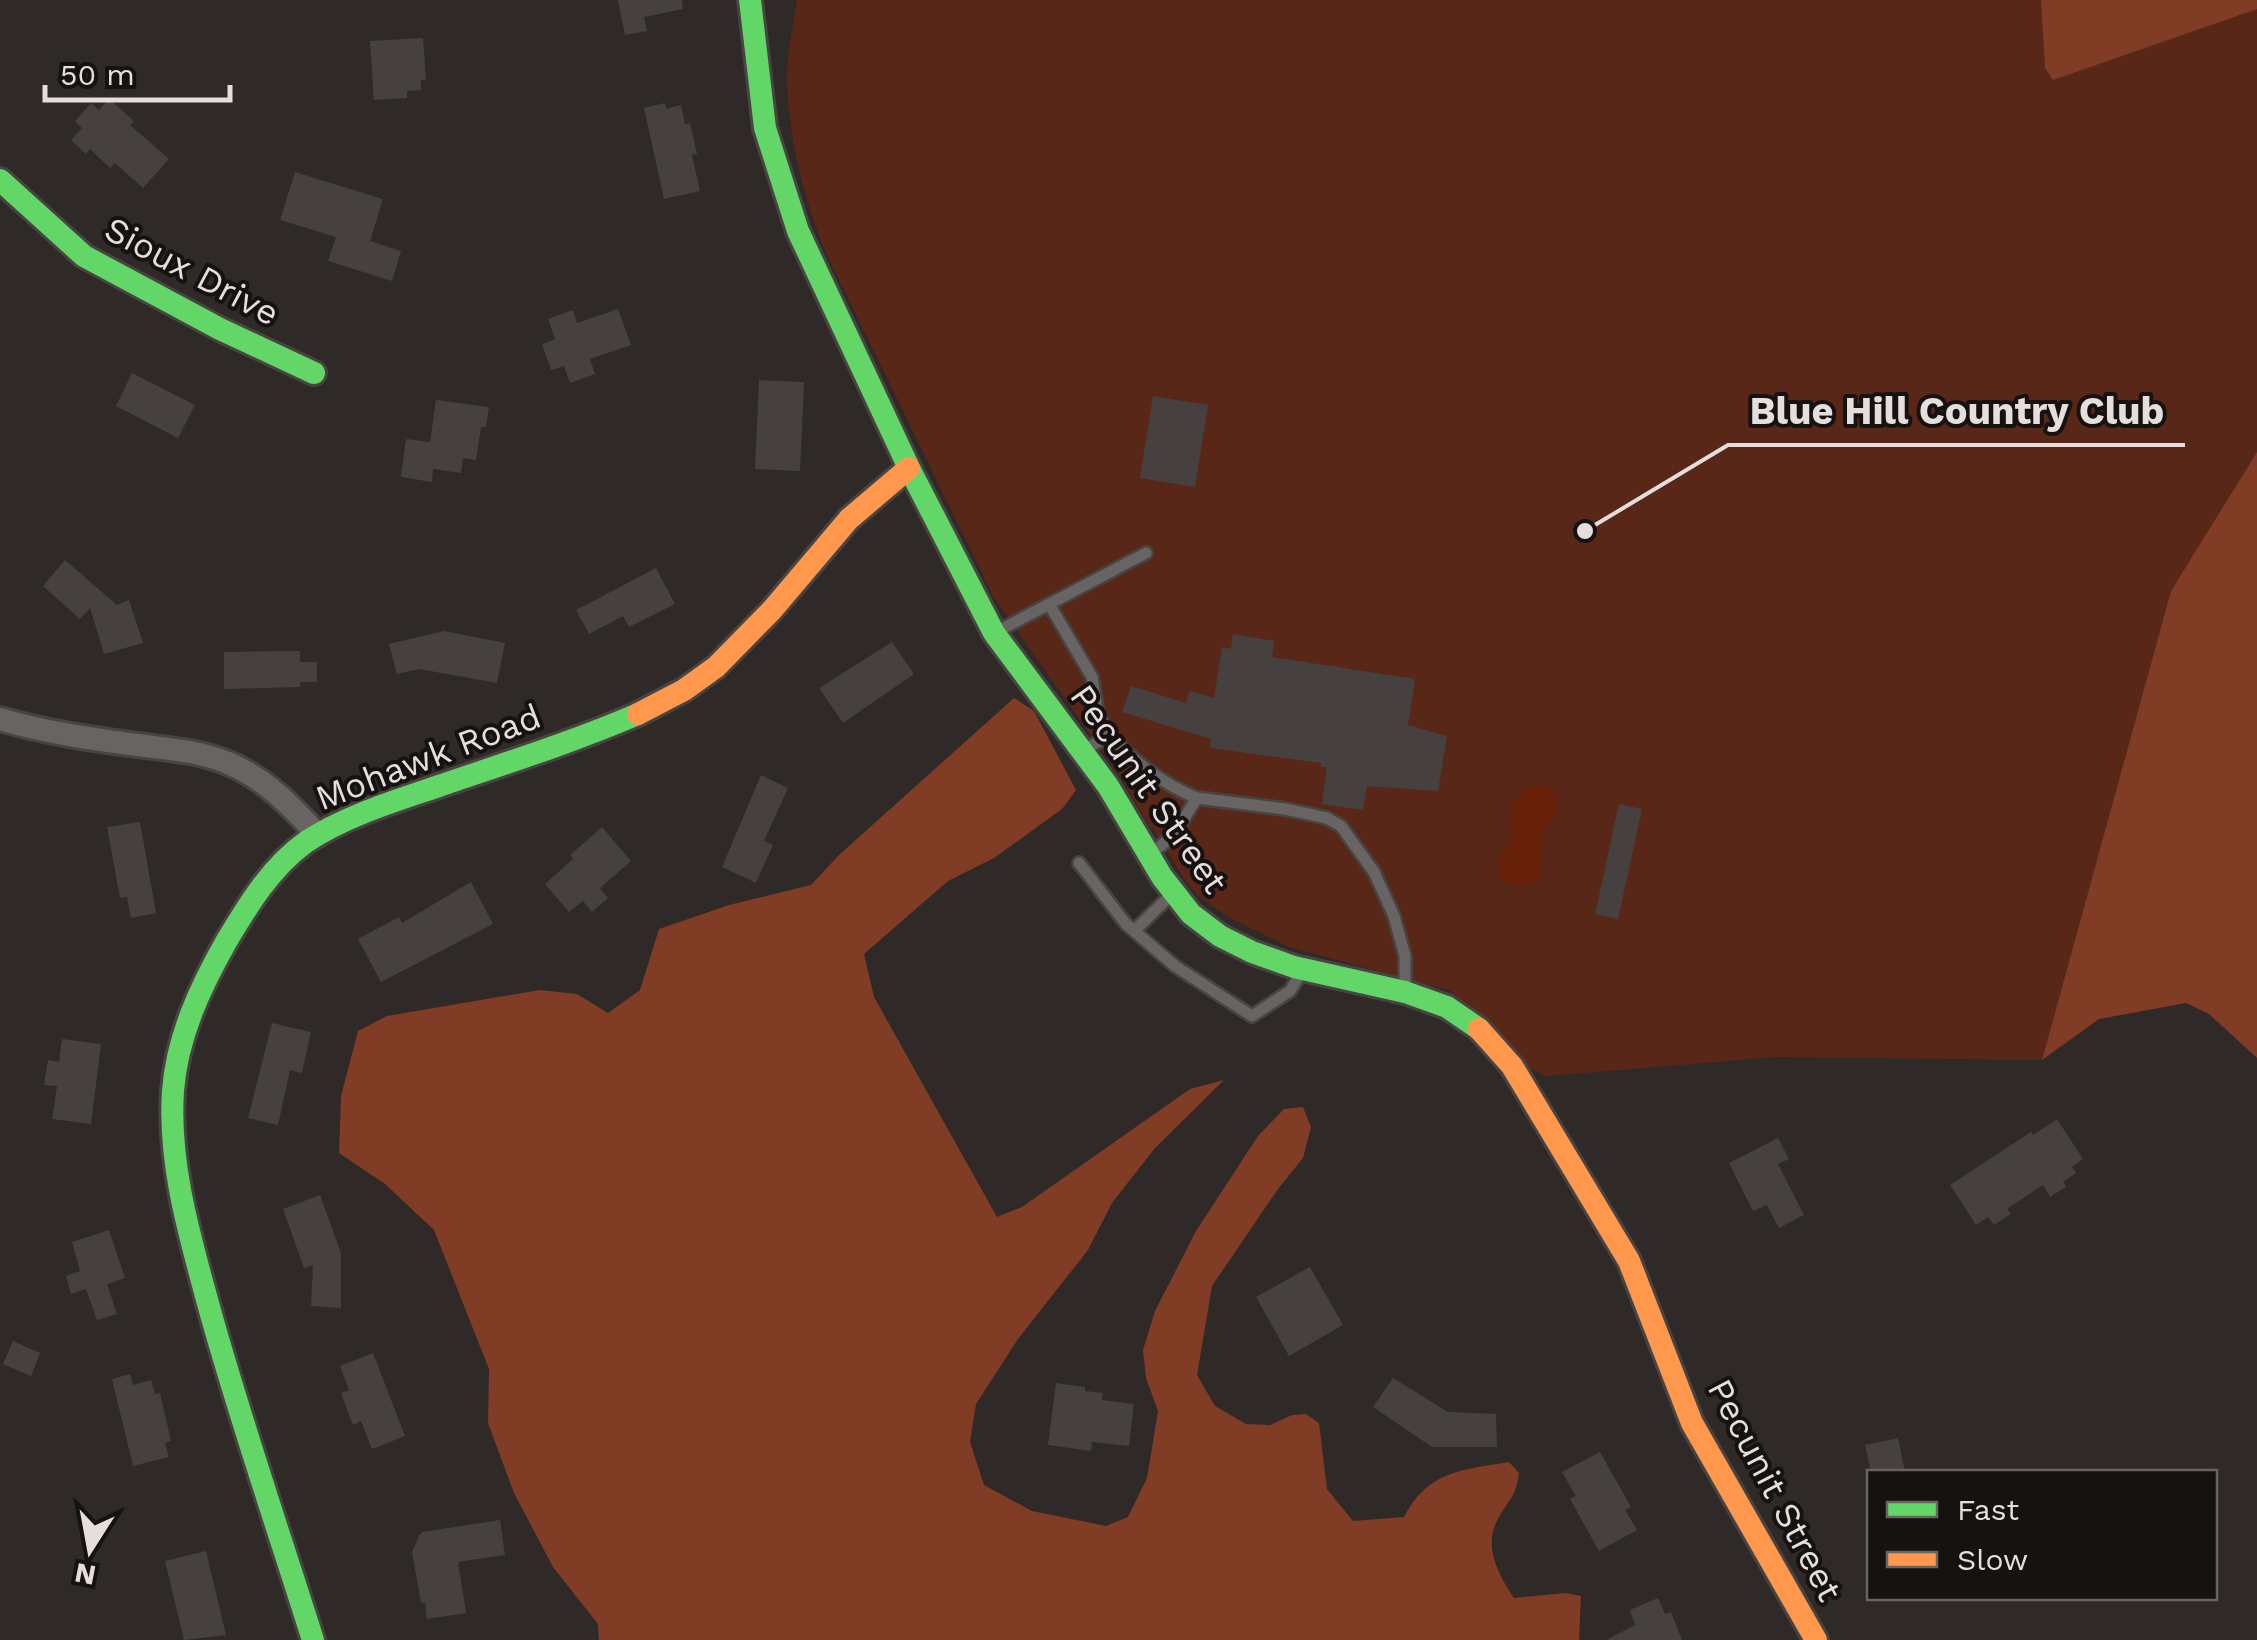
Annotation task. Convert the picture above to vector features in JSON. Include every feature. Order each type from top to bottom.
[{"type":"street","name":"Pecunit Street","points":[[750,0],[765,128],[798,231],[909,468],[994,634],[1084,750],[1172,893],[1191,914],[1220,936],[1252,952],[1303,969],[1432,1000],[1480,1030],[1512,1066],[1629,1261],[1692,1423],[1816,1640]]},
{"type":"street","name":"Sioux Drive","points":[[0,180],[84,256],[220,329],[314,372]]},
{"type":"street","name":"Mohawk Road","points":[[313,1640],[232,1390],[184,1217],[174,1110],[178,1056],[220,951],[244,909],[281,866],[318,835],[591,733],[687,688],[771,612],[880,486],[909,468]]},
{"type":"street","points":[[0,719],[32,729],[191,752],[229,763],[263,782],[318,835]]},
{"type":"lane","points":[[994,634],[1146,553]]},
{"type":"lane","points":[[1048,604],[1092,677],[1098,714],[1109,736],[1148,772],[1196,798],[1327,818],[1350,835],[1378,881],[1401,936],[1406,992]]},
{"type":"lane","points":[[1084,750],[1109,736]]},
{"type":"lane","points":[[1150,855],[1173,836],[1196,798]]},
{"type":"lane","points":[[1079,863],[1134,931],[1175,966],[1252,1016],[1290,991],[1303,969]]},
{"type":"lane","points":[[1134,931],[1172,893]]},
{"type":"shaded area","points":[[797,0],[2257,0],[2257,452],[2171,592],[2042,1060],[1776,1057],[1548,1076],[1531,1070],[1451,991],[1289,947],[1230,918],[1198,896],[1150,828],[1123,781],[994,598],[826,253],[805,192],[789,107],[788,64]]},
{"type":"shaded area","points":[[2041,0],[2257,0],[2257,9],[2053,80],[2045,68]]},
{"type":"shaded area","points":[[2257,452],[2257,1058],[2209,1014],[2186,1003],[2099,1019],[2042,1060],[2171,591]]},
{"type":"shaded area","points":[[1014,698],[1034,711],[1076,790],[1062,809],[994,858],[948,881],[864,954],[874,997],[997,1217],[1022,1207],[1190,1089],[1224,1080],[1155,1148],[1112,1203],[1088,1250],[1018,1339],[976,1404],[970,1442],[984,1485],[1032,1511],[1106,1526],[1128,1517],[1147,1478],[1158,1411],[1146,1378],[1143,1350],[1155,1311],[1196,1231],[1258,1136],[1284,1109],[1303,1107],[1311,1127],[1303,1158],[1212,1286],[1197,1375],[1215,1406],[1246,1424],[1270,1425],[1292,1415],[1306,1414],[1319,1423],[1327,1489],[1353,1521],[1404,1517],[1435,1481],[1461,1471],[1509,1462],[1519,1473],[1513,1495],[1493,1533],[1493,1553],[1499,1572],[1514,1598],[1566,1593],[1581,1596],[1579,1640],[599,1640],[598,1624],[553,1567],[514,1493],[488,1423],[489,1369],[434,1230],[385,1184],[339,1153],[341,1096],[358,1031],[387,1016],[540,990],[577,994],[608,1013],[640,990],[659,929],[729,905],[811,885],[839,855]]},
{"type":"shaded area","points":[[1543,785],[1552,789],[1557,808],[1543,835],[1541,877],[1525,887],[1512,884],[1497,869],[1512,837],[1514,802],[1524,790]]},
{"type":"building","points":[[618,0],[682,0],[683,9],[644,17],[647,31],[625,35]]},
{"type":"building","points":[[423,38],[426,80],[421,80],[421,90],[407,91],[407,98],[374,100],[370,41]]},
{"type":"building","points":[[109,99],[134,121],[130,125],[169,159],[143,188],[115,163],[110,168],[90,149],[86,154],[71,140],[82,128],[75,121],[91,103],[99,110]]},
{"type":"building","points":[[665,103],[666,109],[681,105],[685,124],[690,123],[700,191],[664,199],[644,108]]},
{"type":"building","points":[[295,172],[383,199],[370,241],[401,251],[392,281],[328,261],[336,237],[280,220]]},
{"type":"building","points":[[618,309],[631,345],[590,359],[595,374],[570,383],[564,366],[551,370],[542,344],[555,339],[548,319],[573,310],[577,323]]},
{"type":"building","points":[[132,373],[195,405],[178,438],[116,406]]},
{"type":"building","points":[[759,380],[804,382],[800,471],[755,469]]},
{"type":"building","points":[[1153,396],[1208,405],[1195,487],[1140,478]]},
{"type":"building","points":[[436,400],[489,407],[486,427],[481,427],[476,460],[463,458],[461,473],[433,469],[432,482],[401,477],[406,439],[430,442]]},
{"type":"building","points":[[65,560],[117,605],[129,600],[143,643],[104,654],[90,608],[80,619],[43,586]]},
{"type":"building","points":[[656,568],[675,604],[629,627],[623,616],[589,634],[576,610]]},
{"type":"building","points":[[444,631],[505,643],[497,683],[419,669],[397,674],[389,644]]},
{"type":"building","points":[[1233,634],[1274,641],[1272,657],[1415,679],[1408,725],[1447,736],[1438,791],[1367,786],[1363,810],[1322,804],[1327,767],[1321,767],[1321,763],[1210,748],[1211,739],[1122,712],[1131,686],[1186,703],[1190,691],[1214,698],[1222,647],[1231,649]]},
{"type":"building","points":[[892,642],[914,674],[843,723],[819,688]]},
{"type":"building","points":[[300,651],[300,662],[317,662],[317,682],[300,682],[300,687],[224,689],[224,652]]},
{"type":"building","points":[[761,775],[788,788],[764,841],[773,845],[756,883],[722,867]]},
{"type":"building","points":[[1619,804],[1642,809],[1618,919],[1595,914]]},
{"type":"building","points":[[140,822],[156,913],[131,918],[127,897],[120,898],[107,827]]},
{"type":"building","points":[[602,827],[631,861],[600,888],[608,898],[592,912],[583,901],[569,912],[545,884]]},
{"type":"building","points":[[471,882],[493,924],[381,982],[358,939],[399,917],[402,923]]},
{"type":"building","points":[[272,1023],[311,1032],[302,1073],[290,1070],[278,1125],[248,1118]]},
{"type":"building","points":[[62,1039],[101,1044],[91,1124],[52,1119],[57,1086],[44,1085],[48,1060],[59,1062]]},
{"type":"building","points":[[2057,1119],[2083,1159],[2072,1167],[2076,1173],[2063,1182],[2066,1187],[2050,1197],[2043,1185],[2007,1209],[2011,1214],[1994,1225],[1988,1217],[1976,1225],[1950,1185]]},
{"type":"building","points":[[1778,1138],[1789,1159],[1778,1164],[1804,1215],[1779,1228],[1767,1205],[1753,1211],[1729,1163]]},
{"type":"building","points":[[320,1195],[341,1253],[341,1308],[311,1306],[313,1265],[304,1268],[283,1209]]},
{"type":"building","points":[[109,1230],[125,1278],[107,1284],[117,1314],[97,1320],[86,1289],[71,1294],[66,1276],[80,1271],[72,1242]]},
{"type":"building","points":[[1310,1267],[1343,1325],[1289,1356],[1256,1297]]},
{"type":"building","points":[[13,1341],[40,1353],[31,1376],[3,1364]]},
{"type":"building","points":[[373,1353],[405,1436],[372,1449],[361,1421],[353,1425],[341,1393],[349,1390],[340,1366]]},
{"type":"building","points":[[130,1374],[133,1385],[151,1380],[155,1394],[160,1393],[171,1441],[165,1443],[169,1457],[133,1466],[112,1379]]},
{"type":"building","points":[[1393,1378],[1448,1412],[1496,1414],[1497,1447],[1432,1447],[1373,1407]]},
{"type":"building","points":[[1056,1383],[1103,1393],[1102,1400],[1134,1404],[1129,1446],[1092,1442],[1091,1451],[1048,1445]]},
{"type":"building","points":[[1898,1438],[1905,1470],[1871,1470],[1865,1445]]},
{"type":"building","points":[[1600,1452],[1631,1507],[1625,1510],[1637,1530],[1599,1551],[1570,1499],[1576,1496],[1562,1472]]},
{"type":"building","points":[[500,1520],[505,1555],[458,1562],[466,1613],[427,1619],[412,1552],[419,1536],[422,1532]]},
{"type":"building","points":[[206,1551],[226,1635],[184,1640],[165,1561]]},
{"type":"building","points":[[1658,1598],[1665,1614],[1671,1612],[1682,1640],[1606,1640],[1635,1625],[1630,1610]]},
{"type":"traffic: fast","points":[[750,0],[765,128],[798,231],[909,468],[994,633],[1108,786],[1162,877],[1191,914],[1220,936],[1252,952],[1294,967],[1405,992],[1447,1007],[1479,1029]]},
{"type":"traffic: fast","points":[[0,180],[84,256],[220,329],[314,373]]},
{"type":"traffic: fast","points":[[313,1640],[221,1349],[182,1200],[174,1146],[173,1091],[179,1051],[191,1014],[216,959],[252,901],[271,875],[306,842],[371,810],[638,714]]},
{"type":"traffic: slow","points":[[638,714],[684,690],[716,667],[772,610],[849,519],[909,468]]},
{"type":"traffic: slow","points":[[1479,1029],[1512,1066],[1629,1261],[1692,1423],[1816,1640]]},
{"type":"place","name":"Blue Hill Country Club","points":[[1585,531]]}]
